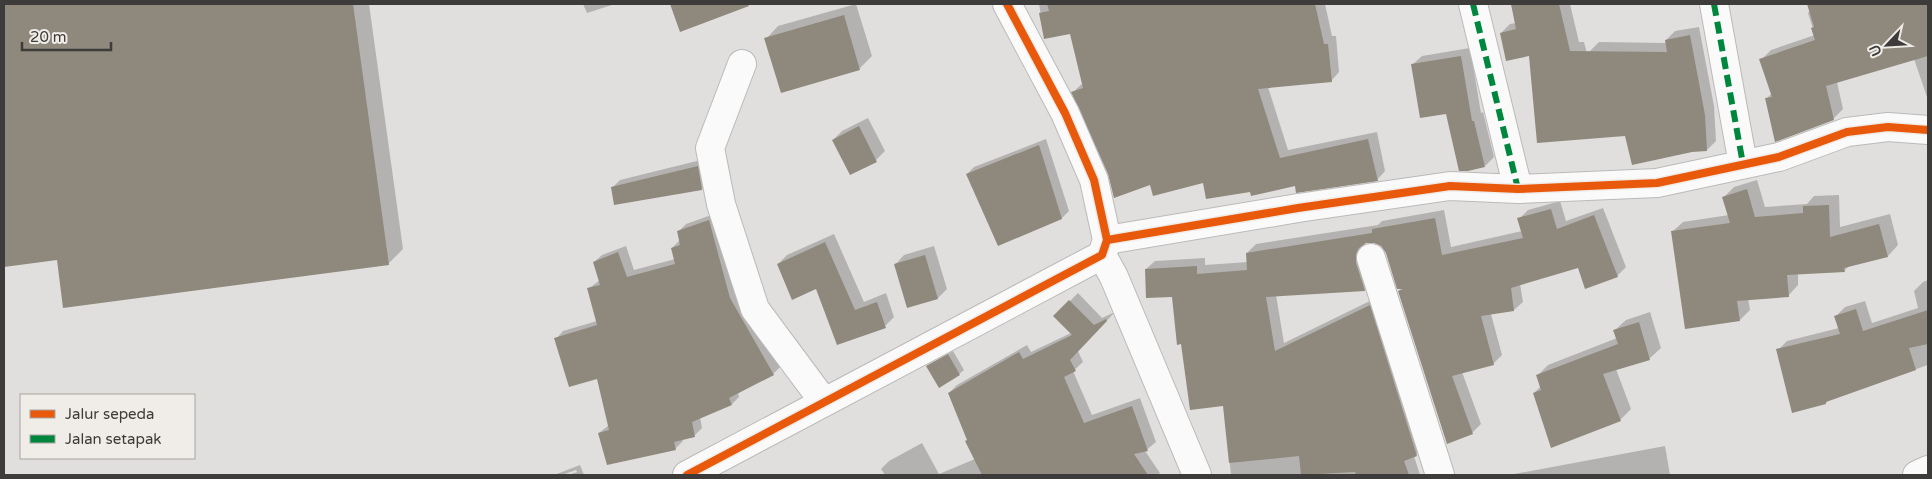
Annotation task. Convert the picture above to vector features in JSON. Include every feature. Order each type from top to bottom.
[{"type":"street","points":[[1007,4],[1065,113],[1094,180],[1104,248],[1114,277],[1197,475]]},
{"type":"street","points":[[1473,4],[1518,190]]},
{"type":"street","points":[[1714,4],[1744,164]]},
{"type":"street","points":[[742,64],[710,148],[721,204],[755,309],[824,402]]},
{"type":"street","points":[[687,475],[1104,248],[1298,208],[1450,186],[1518,190],[1657,183],[1779,157],[1847,132],[1888,127],[1928,130]]},
{"type":"street","points":[[1371,258],[1440,475]]},
{"type":"building","points":[[4,4],[353,4],[389,265],[63,308],[57,260],[4,267]]},
{"type":"building","points":[[670,4],[748,4],[749,6],[680,32]]},
{"type":"building","points":[[1047,4],[1315,4],[1324,44],[1328,44],[1332,82],[1258,89],[1280,158],[1368,139],[1378,181],[1296,193],[1295,186],[1251,196],[1250,192],[1206,199],[1203,183],[1153,196],[1150,185],[1114,198],[1108,174],[1071,92],[1083,88],[1070,34],[1044,39],[1039,13],[1049,11]]},
{"type":"building","points":[[1511,4],[1559,4],[1570,51],[1667,52],[1665,40],[1690,35],[1705,115],[1707,151],[1692,152],[1632,165],[1625,136],[1537,143],[1529,56],[1506,61],[1500,33],[1516,29]]},
{"type":"building","points":[[1807,4],[1928,4],[1928,56],[1826,86],[1834,120],[1775,142],[1765,98],[1772,97],[1759,59],[1815,40],[1811,28],[1814,27]]},
{"type":"building","points":[[844,15],[860,70],[781,93],[764,38]]},
{"type":"building","points":[[1461,56],[1472,121],[1474,121],[1485,167],[1468,171],[1459,171],[1446,114],[1420,118],[1411,64]]},
{"type":"building","points":[[859,126],[877,162],[850,175],[832,140]]},
{"type":"building","points":[[1039,145],[1062,219],[998,246],[966,174]]},
{"type":"building","points":[[698,166],[702,190],[614,205],[611,187]]},
{"type":"building","points":[[1747,189],[1755,217],[1803,213],[1803,206],[1829,205],[1830,237],[1879,224],[1888,257],[1844,268],[1845,272],[1787,275],[1789,297],[1737,301],[1740,321],[1685,329],[1671,231],[1730,223],[1722,197]]},
{"type":"building","points":[[1551,209],[1557,229],[1594,215],[1618,277],[1585,289],[1578,268],[1511,288],[1514,311],[1481,316],[1494,365],[1452,376],[1473,434],[1447,444],[1398,291],[1403,289],[1397,289],[1386,253],[1381,246],[1374,243],[1366,243],[1359,248],[1356,254],[1356,263],[1365,291],[1266,297],[1275,351],[1370,305],[1417,456],[1404,461],[1409,475],[1356,475],[1355,472],[1301,475],[1299,456],[1229,463],[1223,406],[1190,410],[1181,344],[1177,345],[1172,297],[1146,298],[1145,269],[1197,266],[1197,274],[1247,270],[1246,253],[1372,233],[1372,229],[1435,218],[1442,255],[1523,238],[1517,218]]},
{"type":"building","points":[[709,220],[730,298],[774,375],[729,398],[732,405],[692,422],[695,437],[674,442],[676,450],[607,465],[598,433],[609,430],[597,379],[569,387],[554,338],[597,325],[587,288],[600,285],[593,262],[618,252],[627,277],[675,264],[671,248],[680,245],[677,231]]},
{"type":"building","points":[[825,242],[855,310],[877,302],[886,328],[837,345],[816,289],[792,300],[777,264]]},
{"type":"building","points":[[925,255],[938,299],[907,308],[894,264]]},
{"type":"building","points":[[1069,300],[1094,325],[1106,319],[1107,321],[1070,360],[1076,371],[1064,377],[1084,423],[1132,406],[1148,451],[1134,454],[1148,475],[982,475],[965,441],[967,440],[948,393],[1019,352],[1023,359],[1072,335],[1053,316]]},
{"type":"building","points":[[1856,309],[1863,331],[1928,310],[1928,344],[1909,348],[1916,370],[1826,402],[1826,404],[1792,413],[1776,349],[1840,334],[1834,316]]},
{"type":"building","points":[[1639,322],[1650,360],[1603,374],[1621,421],[1551,448],[1533,393],[1541,390],[1536,375],[1618,344],[1613,330]]},
{"type":"building","points":[[948,354],[960,375],[939,388],[926,366]]},
{"type":"marked path","points":[[1473,4],[1518,189]]},
{"type":"marked path","points":[[1714,4],[1743,164]]},
{"type":"cycle path","points":[[687,475],[1102,255],[1107,240],[1094,180],[1065,113],[1007,4]]},
{"type":"cycle path","points":[[1107,240],[1298,208],[1450,186],[1518,189],[1657,183],[1779,157],[1847,132],[1888,127],[1928,130]]}]
